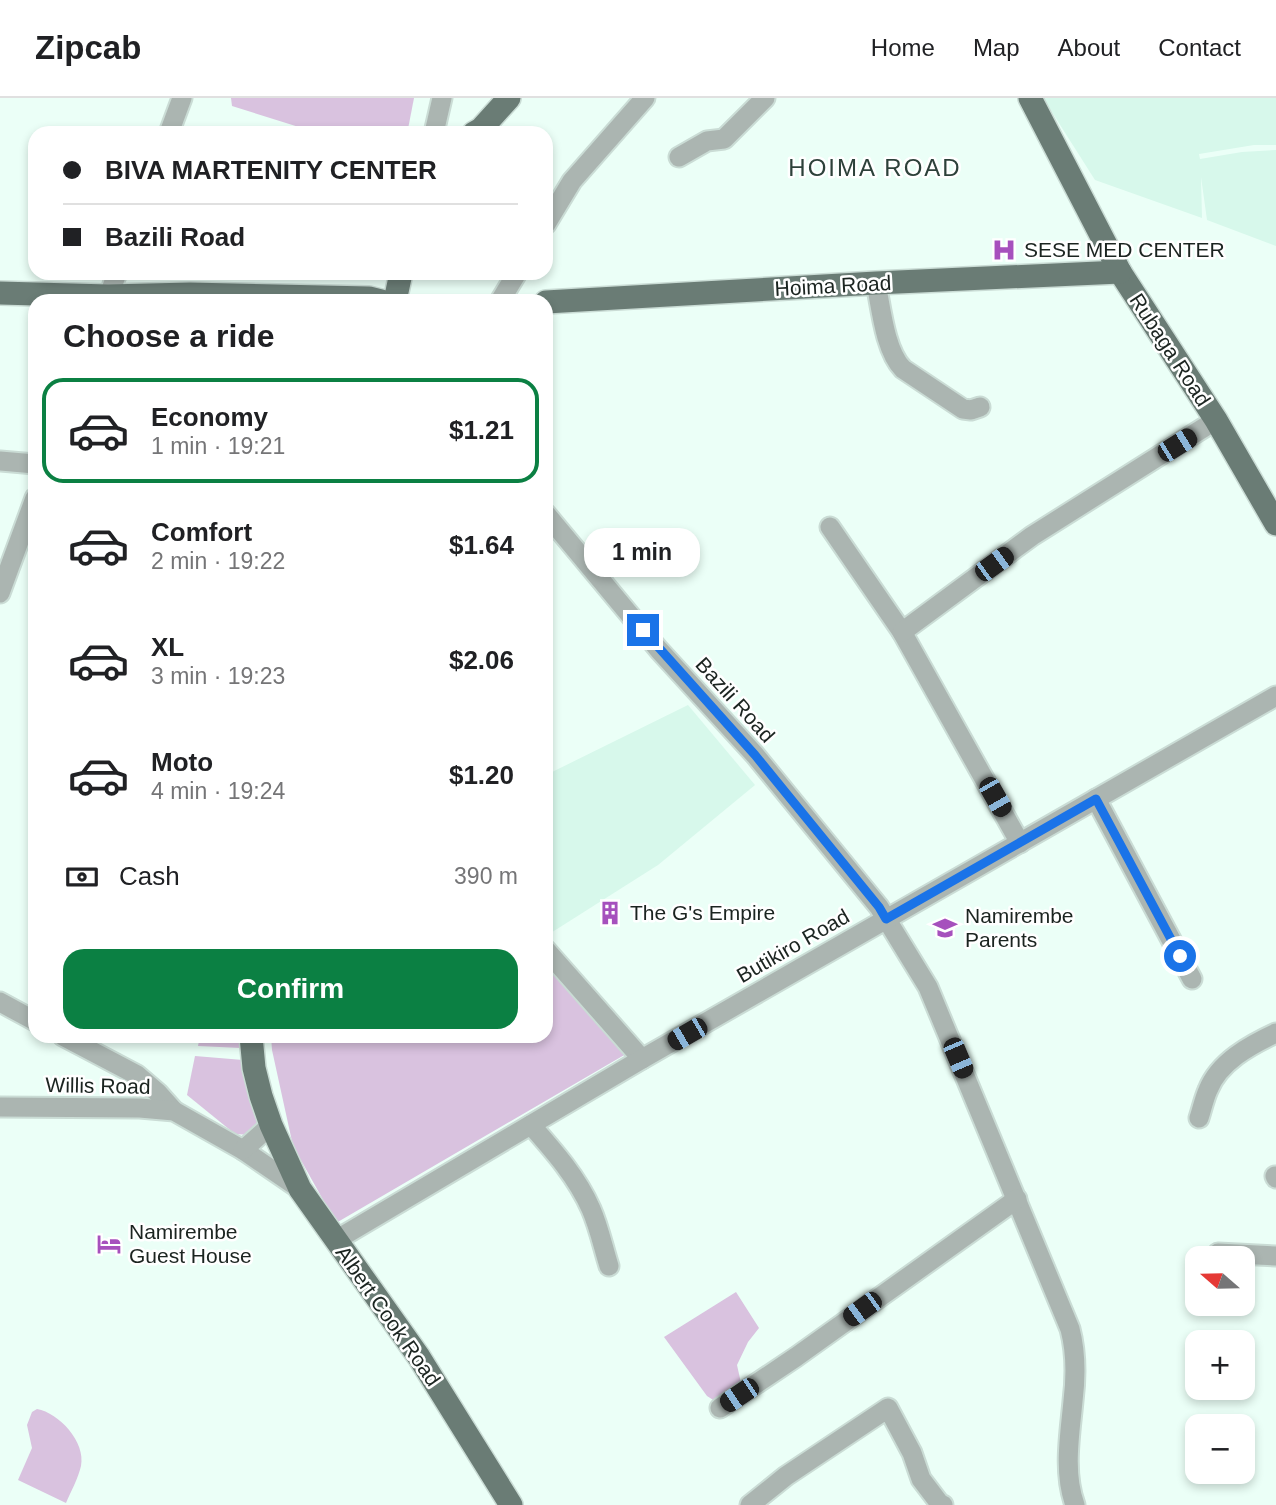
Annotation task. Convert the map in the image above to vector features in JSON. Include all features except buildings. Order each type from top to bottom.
[{"type":"main road","points":[[484,126],[509,98]]},
{"type":"main road","name":"Rubaga Road","points":[[1030,98],[1120,272],[1272,510]]},
{"type":"main road","name":"Hoima Road","points":[[553,302],[1120,272]]},
{"type":"main road","points":[[0,293],[28,294]]},
{"type":"main road","points":[[0,309],[28,309]]},
{"type":"main road","name":"Albert Cook Road","points":[[252,1043],[258,1087],[271,1125],[299,1189],[419,1357],[511,1505]]},
{"type":"street","points":[[172,126],[182,98]]},
{"type":"street","points":[[553,212],[572,181],[645,98]]},
{"type":"street","points":[[679,158],[707,141],[724,139],[765,98]]},
{"type":"street","points":[[435,126],[441,101]]},
{"type":"street","points":[[441,101],[449,126]]},
{"type":"street","points":[[876,283],[889,343],[897,363],[964,409],[980,407]]},
{"type":"street","points":[[902,632],[1032,536],[1216,420]]},
{"type":"street","points":[[0,461],[28,463]]},
{"type":"street","points":[[0,593],[28,517]]},
{"type":"street","name":"Bazili Road","points":[[553,522],[659,650],[755,755],[879,907],[928,987],[1064,1311],[1074,1346],[1074,1397],[1069,1466],[1075,1505]]},
{"type":"street","points":[[830,527],[902,632],[1020,843]]},
{"type":"street","name":"Butikiro Road","points":[[336,1240],[642,1059],[1276,696]]},
{"type":"street","points":[[1096,799],[1192,979]]},
{"type":"street","points":[[553,958],[642,1059]]},
{"type":"street","points":[[0,1002],[28,1017]]},
{"type":"street","points":[[1199,1118],[1208,1089],[1220,1070],[1240,1053],[1276,1032]]},
{"type":"street","points":[[76,1043],[137,1075],[174,1111]]},
{"type":"street","name":"Willis Road","points":[[0,1107],[140,1108],[174,1111],[243,1150],[299,1189]]},
{"type":"street","points":[[243,1150],[271,1125]]},
{"type":"street","points":[[531,1125],[562,1161],[586,1198],[609,1266]]},
{"type":"street","points":[[720,1408],[1017,1199]]},
{"type":"street","points":[[1255,1255],[1276,1256]]},
{"type":"street","points":[[750,1505],[786,1476],[888,1408],[912,1453],[921,1479],[943,1505]]},
{"type":"shaded area","points":[[231,98],[414,98],[409,126],[296,126],[232,106]]},
{"type":"shaded area","points":[[1043,98],[1276,98],[1276,145],[1254,145],[1199,154],[1200,159],[1276,150],[1276,246],[1207,220],[1201,177],[1202,218],[1095,180]]},
{"type":"shaded area","points":[[688,705],[755,785],[658,865],[553,932],[553,772]]},
{"type":"shaded area","points":[[553,972],[626,1054],[336,1223],[293,1146],[272,1043],[553,1043]]},
{"type":"shaded area","points":[[199,1043],[240,1043],[241,1048],[198,1046]]},
{"type":"shaded area","points":[[195,1056],[243,1060],[259,1125],[251,1135],[235,1134],[187,1095]]},
{"type":"shaded area","points":[[736,1292],[759,1328],[748,1342],[737,1365],[741,1383],[718,1403],[707,1396],[664,1337]]},
{"type":"shaded area","points":[[37,1409],[62,1422],[75,1438],[79,1448],[81,1466],[66,1503],[18,1480],[32,1448],[27,1425],[32,1412]]},
{"type":"place","name":"SESE MED CENTER","points":[[1004,250]]},
{"type":"place","name":"The G's Empire","points":[[610,913]]},
{"type":"place","name":"Namirembe Parents","points":[[945,928]]},
{"type":"place","name":"Namirembe Guest House","points":[[109,1244]]},
{"type":"district","name":"HOIMA ROAD","points":[[875,168]]},
{"type":"route","points":[[643,630],[755,755],[886,919],[1096,799],[1180,956]]}]
